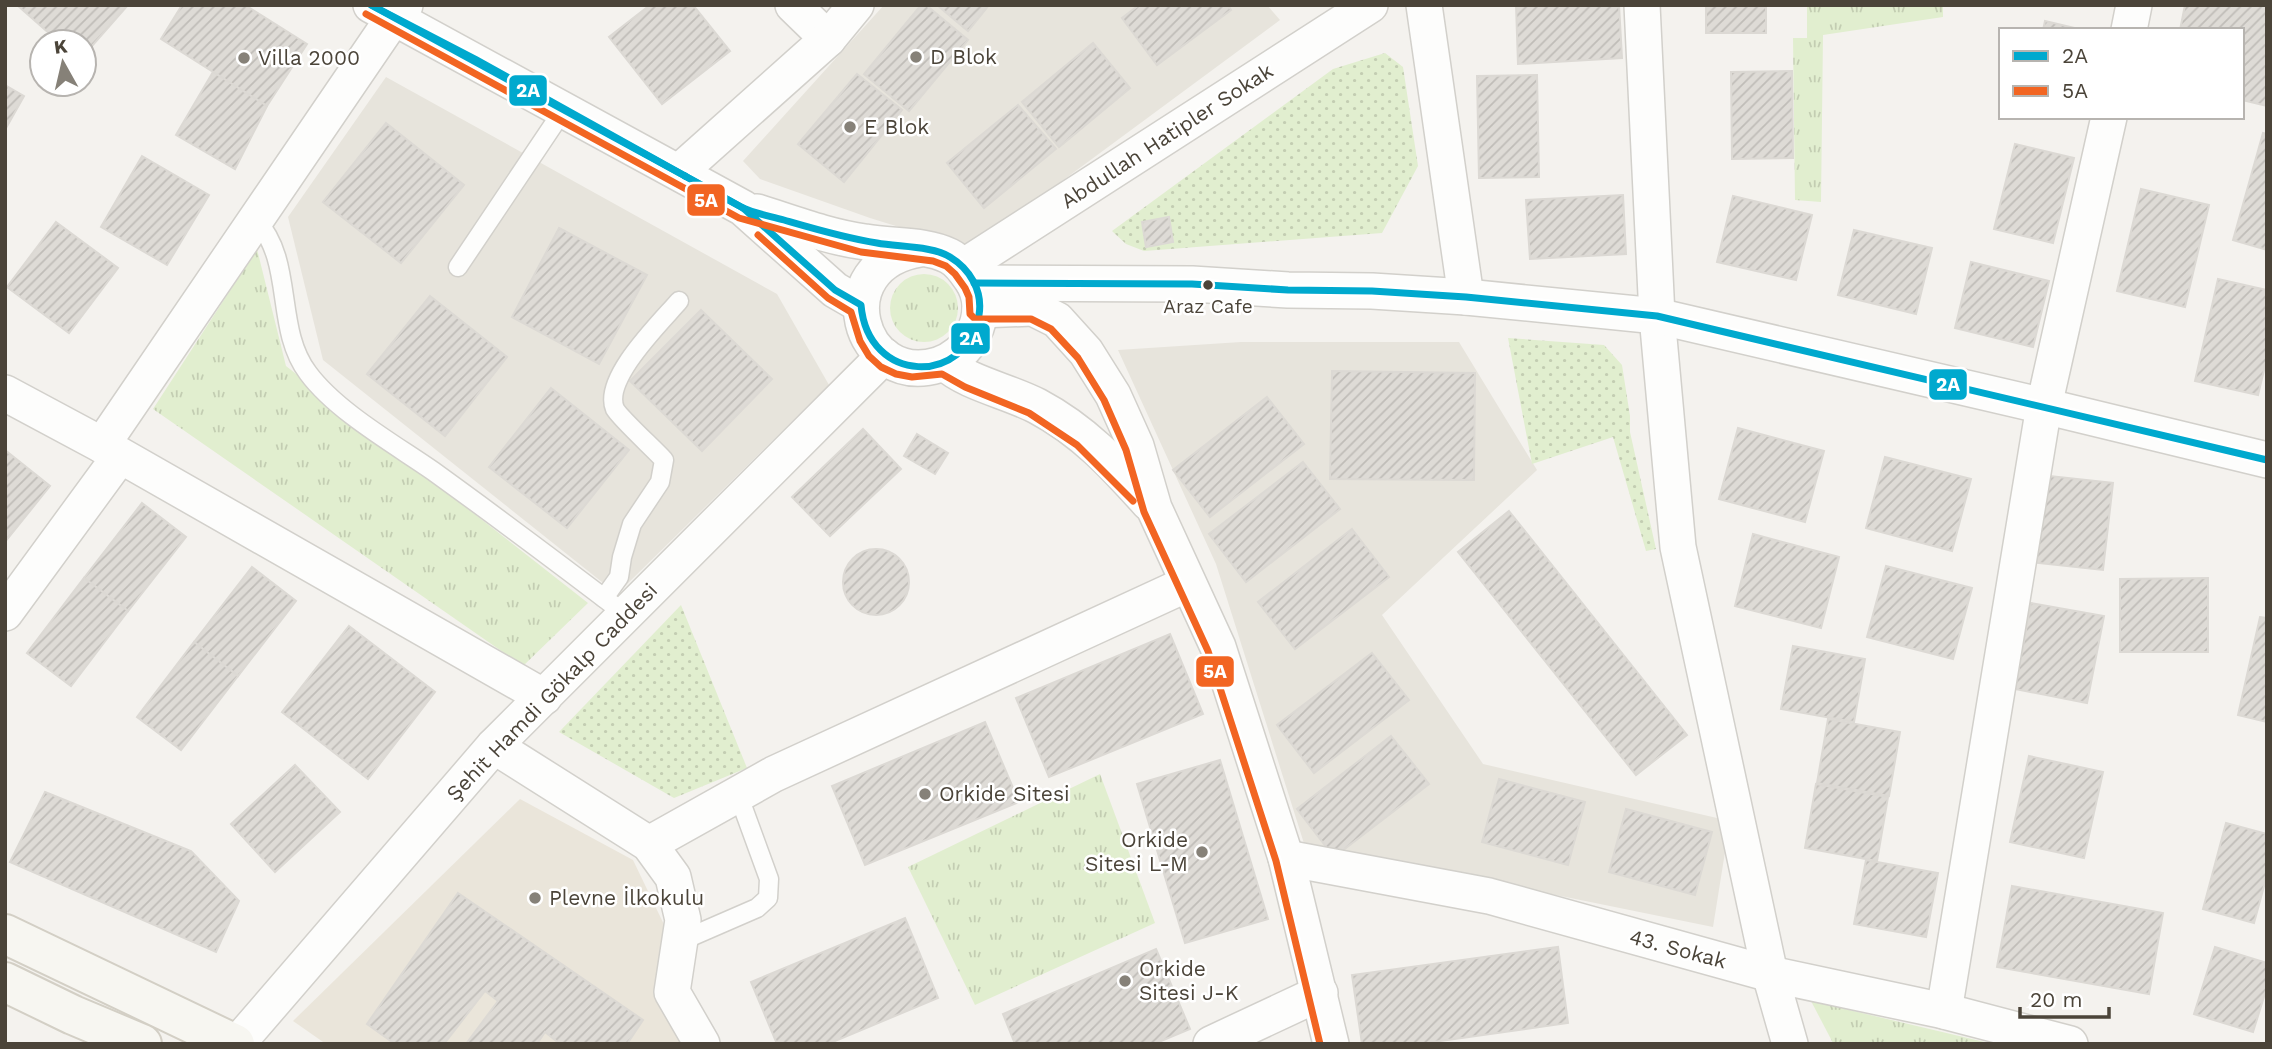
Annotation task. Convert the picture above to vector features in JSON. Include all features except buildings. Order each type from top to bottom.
[{"type":"main road","points":[[5,934],[236,1044]]},
{"type":"main road","points":[[5,982],[82,1029],[142,1044]]},
{"type":"street","points":[[793,5],[828,39]]},
{"type":"street","points":[[678,172],[828,39],[856,5]]},
{"type":"street","name":"Abdullah Hatipler Sokak","points":[[972,286],[1370,5]]},
{"type":"street","points":[[1424,5],[1466,298]]},
{"type":"street","points":[[1642,5],[1657,316],[1678,547],[1770,974],[1790,1044]]},
{"type":"street","points":[[2129,28],[2134,5]]},
{"type":"street","points":[[5,613],[111,451],[390,9],[743,208],[829,234],[863,242],[920,249],[936,251],[951,257],[972,286],[977,326],[970,341],[959,354],[945,363],[914,368],[898,364],[874,346],[866,334],[861,305],[865,288],[880,266],[902,252],[920,249]]},
{"type":"street","points":[[1944,1011],[2044,405],[2109,119]]},
{"type":"street","points":[[743,208],[835,290],[861,305]]},
{"type":"street","points":[[972,286],[1192,284],[1466,298],[1657,316],[2044,405],[2267,460]]},
{"type":"street","points":[[972,286],[1033,308],[1057,320],[1086,352],[1113,395],[1136,446],[1154,508],[1218,647],[1286,858],[1321,993],[1331,1044]]},
{"type":"street","name":"Şehit Hamdi Gökalp Caddesi","points":[[236,1044],[494,746],[544,697],[615,606],[884,356]]},
{"type":"street","points":[[945,363],[955,372],[1013,394],[1070,424],[1117,467],[1154,508]]},
{"type":"street","points":[[5,393],[544,697]]},
{"type":"street","points":[[649,844],[774,774],[1187,584]]},
{"type":"street","points":[[494,746],[649,844],[673,877],[683,920],[672,992],[702,1044]]},
{"type":"street","name":"43. Sokak","points":[[1286,858],[1489,896],[1770,974],[1944,1011],[2067,1043]]},
{"type":"street","points":[[1211,1044],[1321,993]]},
{"type":"lane","points":[[458,267],[564,109]]},
{"type":"lane","points":[[256,220],[265,229],[276,251],[293,349],[308,374],[334,401],[499,518],[615,606],[622,557],[632,524],[660,482],[664,460],[615,409],[614,393],[627,361],[679,301]]},
{"type":"lane","points":[[681,941],[757,908],[768,898],[769,879],[738,794]]},
{"type":"shaded area","points":[[884,5],[1267,5],[1280,20],[970,249],[870,218],[760,179],[743,161]]},
{"type":"shaded area","points":[[386,77],[777,294],[829,385],[617,594],[323,360],[288,217]]},
{"type":"shaded area","points":[[1241,342],[1459,342],[1537,470],[1382,615],[1483,764],[1730,821],[1713,927],[1458,875],[1307,853],[1216,564],[1118,350]]},
{"type":"shaded area","name":"Plevne İlkokulu","points":[[520,799],[633,860],[670,937],[688,1044],[326,1044],[293,1021]]},
{"type":"green space","points":[[1807,5],[1943,5],[1943,17],[1823,35],[1821,202],[1795,200],[1793,38],[1807,38]]},
{"type":"green space","points":[[1385,53],[1403,67],[1418,166],[1382,233],[1144,251],[1126,244],[1112,231],[1333,69]]},
{"type":"green space","points":[[257,249],[286,366],[588,603],[523,666],[153,409]]},
{"type":"green space","points":[[917,274],[931,274],[943,279],[953,289],[958,308],[953,327],[943,337],[931,342],[917,342],[905,337],[895,327],[890,315],[890,301],[895,289],[905,279]]},
{"type":"green space","points":[[1508,338],[1604,345],[1622,365],[1630,432],[1656,549],[1646,551],[1613,437],[1532,464]]},
{"type":"green space","points":[[681,605],[747,768],[674,798],[559,732]]},
{"type":"green space","points":[[1100,774],[1155,923],[975,1005],[908,867]]},
{"type":"green space","points":[[1811,1001],[1993,1044],[1833,1043]]},
{"type":"transit line","name":"2A","points":[[371,5],[685,176]]},
{"type":"transit line","name":"2A","points":[[371,5],[475,59],[685,176]]},
{"type":"transit line","name":"5A","points":[[366,14],[739,218],[861,252],[933,261],[946,266],[965,288],[969,297],[970,314],[975,319],[1031,319],[1051,329],[1078,358],[1104,400],[1126,450],[1144,512],[1208,651],[1276,861],[1320,1044]]},
{"type":"transit line","name":"2A","points":[[685,176],[743,208]]},
{"type":"transit line","name":"2A","points":[[685,176],[743,208]]},
{"type":"transit line","name":"2A","points":[[743,208],[842,236],[943,253],[964,268],[977,289],[979,315],[971,338],[956,355],[938,364],[918,367],[898,362],[881,350],[868,331],[861,305],[835,290],[743,208]]},
{"type":"transit line","name":"5A","points":[[758,235],[828,298],[851,312],[860,341],[869,356],[881,367],[912,377],[942,374],[965,387],[1029,413],[1077,445],[1133,501]]},
{"type":"transit line","name":"2A","points":[[974,283],[1192,284],[1288,290],[1372,291],[1466,297],[1657,316],[2267,460]]},
{"type":"place","name":"D Blok","points":[[916,57]]},
{"type":"place","name":"Villa 2000","points":[[244,58]]},
{"type":"place","name":"E Blok","points":[[850,127]]},
{"type":"place","name":"Araz Cafe","points":[[1208,285]]},
{"type":"place","name":"Orkide Sitesi","points":[[925,794]]},
{"type":"place","name":"Orkide Sitesi L-M","points":[[1202,852]]},
{"type":"place","name":"Plevne İlkokulu","points":[[535,898]]},
{"type":"place","name":"Orkide Sitesi J-K","points":[[1125,981]]}]
